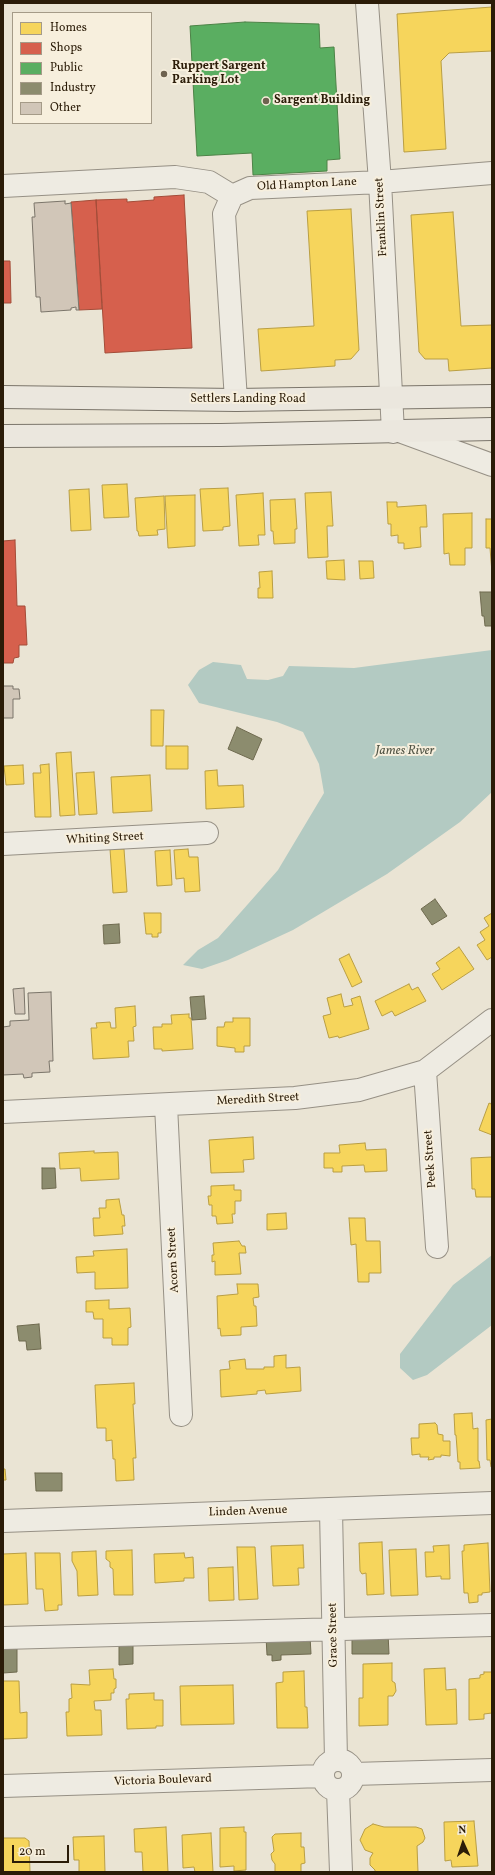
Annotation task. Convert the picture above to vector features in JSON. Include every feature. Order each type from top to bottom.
[{"type":"main road","name":"Settlers Landing Road","points":[[3,397],[236,400],[492,396]]},
{"type":"main road","points":[[3,436],[397,432],[492,429]]},
{"type":"street","name":"Franklin Street","points":[[367,3],[380,182],[392,398],[397,432]]},
{"type":"street","name":"Old Hampton Lane","points":[[232,196],[250,188],[380,182],[492,172]]},
{"type":"street","points":[[3,186],[175,177],[210,182],[232,196],[224,214],[236,400]]},
{"type":"street","points":[[397,432],[492,465]]},
{"type":"street","name":"Whiting Street","points":[[3,844],[207,833]]},
{"type":"street","name":"Meredith Street","points":[[3,1112],[302,1098],[359,1090],[425,1071],[492,1020]]},
{"type":"street","name":"Peek Street","points":[[425,1071],[437,1247]]},
{"type":"street","name":"Acorn Street","points":[[166,1104],[182,1415]]},
{"type":"street","name":"Linden Avenue","points":[[3,1521],[492,1503]]},
{"type":"street","name":"Grace Street","points":[[330,1510],[336,1760]]},
{"type":"street","points":[[3,1638],[492,1624]]},
{"type":"street","points":[[330,1783],[348,1786],[352,1781],[353,1774],[349,1764],[344,1761],[336,1760],[326,1765],[330,1783],[341,1872]]},
{"type":"street","points":[[353,1774],[492,1770]]},
{"type":"street","name":"Victoria Boulevard","points":[[3,1786],[330,1783]]},
{"type":"water","name":"James River","points":[[492,650],[492,792],[460,822],[387,874],[293,930],[228,960],[202,969],[183,965],[198,950],[218,938],[278,870],[324,793],[319,764],[303,732],[277,722],[199,703],[188,685],[199,670],[213,662],[241,665],[247,679],[268,680],[283,676],[289,666],[354,668]]},
{"type":"water","points":[[492,1255],[492,1325],[427,1375],[413,1380],[400,1368],[400,1354],[453,1285]]},
{"type":"building: Homes","points":[[492,7],[492,51],[449,53],[441,61],[446,149],[404,152],[397,14]]},
{"type":"building: Homes","points":[[351,209],[359,350],[351,359],[335,360],[335,366],[261,371],[258,329],[314,326],[307,211]]},
{"type":"building: Homes","points":[[453,212],[461,326],[492,325],[492,368],[449,371],[448,359],[425,359],[419,352],[411,215]]},
{"type":"building: Homes","points":[[127,484],[129,517],[104,518],[102,485]]},
{"type":"building: Homes","points":[[228,488],[230,526],[223,527],[223,530],[203,531],[200,489]]},
{"type":"building: Homes","points":[[89,489],[91,530],[71,531],[69,490]]},
{"type":"building: Homes","points":[[331,492],[333,526],[327,526],[328,557],[308,558],[305,493]]},
{"type":"building: Homes","points":[[263,493],[265,535],[258,535],[259,545],[239,546],[236,495]]},
{"type":"building: Homes","points":[[195,495],[195,546],[168,548],[165,496]]},
{"type":"building: Homes","points":[[164,496],[165,529],[157,530],[158,535],[139,536],[137,531],[135,498]]},
{"type":"building: Homes","points":[[295,499],[297,529],[295,529],[295,543],[274,544],[273,531],[271,531],[270,500]]},
{"type":"building: Homes","points":[[387,502],[397,502],[397,507],[426,505],[427,527],[420,527],[421,547],[404,549],[404,543],[398,543],[398,535],[391,536],[391,524],[388,524]]},
{"type":"building: Homes","points":[[472,513],[472,548],[465,548],[465,565],[450,565],[449,553],[444,554],[443,514]]},
{"type":"building: Homes","points":[[486,519],[492,519],[492,573],[490,548],[486,548]]},
{"type":"building: Homes","points":[[344,560],[345,580],[327,579],[326,561]]},
{"type":"building: Homes","points":[[359,561],[373,561],[374,578],[360,579]]},
{"type":"building: Homes","points":[[272,571],[273,598],[258,598],[258,588],[260,588],[259,572]]},
{"type":"building: Homes","points":[[151,710],[164,710],[163,746],[151,746]]},
{"type":"building: Homes","points":[[166,746],[188,746],[188,769],[166,769]]},
{"type":"building: Homes","points":[[71,752],[75,815],[60,816],[56,753]]},
{"type":"building: Homes","points":[[49,764],[51,817],[35,817],[33,773],[41,773],[40,765]]},
{"type":"building: Homes","points":[[23,765],[24,784],[6,785],[4,766]]},
{"type":"building: Homes","points":[[217,770],[218,786],[243,785],[244,807],[206,809],[205,771]]},
{"type":"building: Homes","points":[[94,772],[97,814],[79,815],[76,773]]},
{"type":"building: Homes","points":[[150,775],[152,811],[113,813],[111,777]]},
{"type":"building: Homes","points":[[110,849],[124,849],[127,892],[113,893]]},
{"type":"building: Homes","points":[[188,849],[189,857],[198,857],[200,891],[185,892],[184,878],[176,879],[174,850]]},
{"type":"building: Homes","points":[[170,850],[172,885],[157,886],[155,851]]},
{"type":"building: Homes","points":[[144,913],[161,913],[161,933],[158,933],[158,937],[152,937],[152,934],[146,934]]},
{"type":"building: Homes","points":[[492,913],[492,957],[487,960],[477,945],[485,940],[480,932],[489,926],[484,918]]},
{"type":"building: Homes","points":[[459,947],[474,969],[442,990],[432,974],[440,969],[436,963]]},
{"type":"building: Homes","points":[[349,954],[362,982],[352,987],[339,959]]},
{"type":"building: Homes","points":[[409,984],[412,990],[418,987],[426,1001],[395,1016],[392,1011],[382,1016],[375,1001]]},
{"type":"building: Homes","points":[[341,994],[344,1007],[353,1005],[351,999],[360,996],[369,1029],[339,1038],[338,1036],[329,1038],[323,1016],[331,1014],[327,998]]},
{"type":"building: Homes","points":[[135,1006],[136,1026],[133,1027],[134,1041],[128,1041],[129,1057],[93,1059],[91,1028],[97,1028],[96,1023],[110,1022],[111,1028],[116,1028],[115,1008]]},
{"type":"building: Homes","points":[[189,1014],[189,1018],[191,1018],[193,1049],[162,1051],[162,1049],[154,1049],[153,1027],[162,1027],[162,1024],[172,1024],[171,1015]]},
{"type":"building: Homes","points":[[233,1018],[250,1018],[250,1046],[244,1046],[244,1052],[235,1052],[235,1048],[217,1046],[217,1027],[224,1027],[225,1022],[233,1022]]},
{"type":"building: Homes","points":[[492,1100],[492,1135],[479,1130],[489,1103],[491,1104]]},
{"type":"building: Homes","points":[[253,1137],[254,1159],[243,1160],[244,1172],[211,1173],[209,1140]]},
{"type":"building: Homes","points":[[365,1143],[366,1150],[386,1149],[387,1171],[365,1172],[364,1165],[342,1166],[342,1172],[333,1172],[333,1168],[324,1168],[324,1153],[340,1153],[339,1145]]},
{"type":"building: Homes","points":[[94,1151],[94,1153],[118,1152],[119,1179],[81,1181],[80,1168],[60,1169],[59,1153]]},
{"type":"building: Homes","points":[[492,1157],[492,1197],[476,1197],[475,1189],[472,1189],[471,1158]]},
{"type":"building: Homes","points":[[234,1185],[234,1190],[241,1190],[241,1201],[235,1201],[235,1214],[232,1214],[233,1223],[217,1224],[216,1216],[212,1216],[212,1205],[209,1205],[208,1196],[211,1196],[211,1186]]},
{"type":"building: Homes","points":[[119,1199],[122,1215],[124,1215],[125,1226],[122,1226],[123,1234],[94,1236],[93,1218],[100,1218],[99,1208],[106,1208],[106,1200]]},
{"type":"building: Homes","points":[[286,1213],[287,1229],[267,1230],[267,1214]]},
{"type":"building: Homes","points":[[349,1218],[365,1218],[366,1241],[380,1241],[381,1273],[369,1273],[369,1282],[358,1282],[356,1244],[351,1245]]},
{"type":"building: Homes","points":[[239,1241],[242,1246],[245,1246],[246,1253],[239,1253],[241,1274],[215,1275],[215,1261],[212,1262],[212,1255],[214,1255],[213,1243]]},
{"type":"building: Homes","points":[[127,1249],[128,1288],[95,1289],[95,1272],[77,1273],[76,1257],[94,1256],[93,1251]]},
{"type":"building: Homes","points":[[237,1284],[258,1284],[259,1297],[253,1298],[254,1306],[256,1306],[257,1326],[241,1327],[241,1335],[221,1336],[220,1328],[218,1329],[217,1296],[238,1294]]},
{"type":"building: Homes","points":[[109,1300],[109,1309],[130,1308],[131,1327],[128,1328],[128,1345],[112,1345],[112,1338],[103,1338],[103,1319],[94,1319],[93,1312],[86,1312],[86,1301]]},
{"type":"building: Homes","points":[[286,1355],[286,1368],[300,1367],[301,1391],[266,1394],[265,1390],[257,1391],[257,1394],[221,1397],[220,1370],[230,1369],[229,1361],[245,1359],[246,1369],[264,1369],[264,1367],[274,1367],[274,1356]]},
{"type":"building: Homes","points":[[134,1383],[135,1404],[133,1404],[136,1458],[133,1458],[134,1480],[116,1481],[112,1440],[106,1441],[106,1428],[97,1428],[95,1385]]},
{"type":"building: Homes","points":[[472,1413],[473,1429],[478,1428],[478,1461],[480,1468],[460,1469],[455,1435],[454,1414]]},
{"type":"building: Homes","points":[[492,1419],[491,1467],[490,1460],[487,1460],[486,1420]]},
{"type":"building: Homes","points":[[435,1423],[437,1425],[438,1434],[443,1435],[443,1441],[450,1441],[450,1456],[441,1455],[441,1457],[434,1457],[434,1459],[428,1460],[429,1457],[420,1457],[420,1454],[412,1455],[411,1438],[419,1438],[419,1424]]},
{"type":"building: Homes","points":[[3,1469],[5,1469],[6,1480],[3,1480]]},
{"type":"building: Homes","points":[[382,1542],[384,1594],[367,1595],[366,1573],[362,1574],[360,1571],[359,1543]]},
{"type":"building: Homes","points":[[488,1543],[490,1592],[478,1595],[478,1602],[469,1603],[468,1593],[464,1593],[462,1551],[464,1551],[464,1545]]},
{"type":"building: Homes","points":[[303,1545],[304,1568],[298,1568],[299,1585],[273,1586],[271,1546]]},
{"type":"building: Homes","points":[[449,1545],[450,1579],[441,1579],[441,1576],[426,1577],[425,1552],[434,1552],[433,1546]]},
{"type":"building: Homes","points":[[237,1547],[255,1547],[258,1599],[239,1600]]},
{"type":"building: Homes","points":[[416,1549],[418,1595],[391,1596],[389,1550]]},
{"type":"building: Homes","points":[[132,1550],[133,1595],[114,1595],[113,1569],[110,1567],[110,1562],[106,1559],[106,1551]]},
{"type":"building: Homes","points":[[96,1551],[98,1595],[78,1596],[77,1571],[72,1561],[72,1552]]},
{"type":"building: Homes","points":[[26,1553],[28,1604],[3,1605],[3,1554]]},
{"type":"building: Homes","points":[[35,1553],[60,1553],[62,1605],[58,1605],[58,1610],[45,1611],[43,1589],[36,1589]]},
{"type":"building: Homes","points":[[184,1553],[185,1558],[193,1557],[194,1578],[184,1578],[184,1581],[155,1583],[154,1554]]},
{"type":"building: Homes","points":[[233,1567],[234,1600],[209,1601],[208,1568]]},
{"type":"building: Homes","points":[[392,1663],[392,1681],[395,1683],[396,1691],[393,1696],[388,1696],[388,1725],[359,1726],[359,1698],[363,1698],[363,1664]]},
{"type":"building: Homes","points":[[445,1668],[446,1690],[456,1689],[457,1724],[426,1725],[424,1669]]},
{"type":"building: Homes","points":[[113,1669],[114,1679],[116,1679],[116,1688],[114,1689],[114,1693],[111,1693],[111,1700],[94,1701],[95,1710],[101,1710],[102,1735],[67,1736],[66,1712],[69,1712],[69,1699],[72,1698],[71,1684],[90,1685],[89,1670]]},
{"type":"building: Homes","points":[[304,1671],[305,1707],[307,1707],[308,1728],[277,1728],[276,1683],[283,1682],[283,1672]]},
{"type":"building: Homes","points":[[484,1672],[492,1672],[492,1713],[484,1714],[484,1719],[469,1720],[469,1679],[480,1678],[480,1675],[484,1674]]},
{"type":"building: Homes","points":[[3,1681],[19,1681],[20,1713],[27,1712],[27,1738],[3,1739]]},
{"type":"building: Homes","points":[[233,1685],[234,1724],[181,1725],[180,1686]]},
{"type":"building: Homes","points":[[154,1693],[154,1700],[163,1700],[163,1726],[156,1726],[156,1728],[127,1729],[126,1699],[129,1699],[129,1694]]},
{"type":"building: Homes","points":[[474,1821],[478,1866],[452,1867],[451,1860],[445,1861],[444,1822]]},
{"type":"building: Homes","points":[[373,1824],[384,1827],[416,1827],[422,1829],[425,1838],[423,1842],[417,1846],[418,1872],[375,1872],[370,1865],[370,1858],[373,1853],[365,1850],[360,1840],[365,1829]]},
{"type":"building: Homes","points":[[166,1827],[168,1872],[143,1872],[142,1852],[135,1852],[134,1829]]},
{"type":"building: Homes","points":[[244,1827],[244,1832],[246,1832],[246,1870],[234,1871],[234,1866],[220,1867],[220,1828]]},
{"type":"building: Homes","points":[[211,1833],[213,1872],[195,1872],[194,1867],[183,1868],[182,1835]]},
{"type":"building: Homes","points":[[301,1833],[301,1847],[304,1847],[305,1863],[301,1864],[301,1872],[275,1872],[275,1864],[272,1860],[271,1854],[274,1851],[272,1837],[275,1834]]},
{"type":"building: Homes","points":[[104,1836],[105,1872],[79,1872],[79,1860],[74,1860],[73,1837]]},
{"type":"building: Homes","points":[[3,1838],[25,1838],[29,1841],[30,1872],[3,1872]]},
{"type":"building: Shops","points":[[184,195],[192,348],[105,353],[96,200],[127,199],[127,202],[154,200],[154,197]]},
{"type":"building: Shops","points":[[96,200],[102,309],[79,310],[71,202]]},
{"type":"building: Shops","points":[[3,261],[10,261],[11,303],[3,303]]},
{"type":"building: Shops","points":[[15,540],[17,606],[25,606],[27,645],[19,645],[19,657],[14,658],[13,663],[3,663],[3,541]]},
{"type":"building: Public","name":"Sargent Building","points":[[245,22],[319,24],[320,48],[334,47],[340,159],[327,160],[327,171],[253,175],[252,153],[197,156],[190,26]]},
{"type":"building: Industry","points":[[480,592],[492,592],[492,626],[485,626],[484,616],[482,616]]},
{"type":"building: Industry","points":[[237,727],[262,739],[253,760],[228,749]]},
{"type":"building: Industry","points":[[435,899],[447,916],[432,925],[421,909]]},
{"type":"building: Industry","points":[[119,924],[120,943],[104,944],[103,925]]},
{"type":"building: Industry","points":[[204,996],[206,1019],[192,1020],[190,997]]},
{"type":"building: Industry","points":[[42,1168],[55,1168],[56,1188],[42,1189]]},
{"type":"building: Industry","points":[[39,1324],[41,1349],[27,1350],[26,1341],[19,1341],[17,1326]]},
{"type":"building: Industry","points":[[35,1473],[62,1473],[62,1491],[36,1491]]},
{"type":"building: Industry","points":[[388,1633],[389,1654],[352,1654],[352,1634]]},
{"type":"building: Industry","points":[[310,1636],[311,1654],[281,1655],[281,1660],[272,1661],[272,1655],[267,1655],[266,1637]]},
{"type":"building: Industry","points":[[119,1642],[133,1642],[133,1664],[119,1665]]},
{"type":"building: Industry","points":[[3,1646],[17,1646],[17,1672],[3,1673]]},
{"type":"building: Other","points":[[65,201],[65,204],[71,203],[79,310],[76,310],[76,307],[71,308],[71,310],[41,312],[40,297],[36,297],[32,217],[35,217],[34,203]]},
{"type":"building: Other","points":[[3,686],[13,686],[13,689],[19,689],[20,699],[13,699],[13,718],[3,718]]},
{"type":"building: Other","points":[[24,988],[25,1014],[15,1014],[13,989]]},
{"type":"building: Other","points":[[51,992],[53,1061],[49,1061],[50,1072],[32,1073],[32,1077],[24,1078],[23,1074],[3,1075],[3,1027],[10,1026],[10,1021],[29,1020],[28,993]]},
{"type":"place","name":"Ruppert Sargent Parking Lot","points":[[164,74]]},
{"type":"place","name":"Sargent Building","points":[[266,101]]}]
